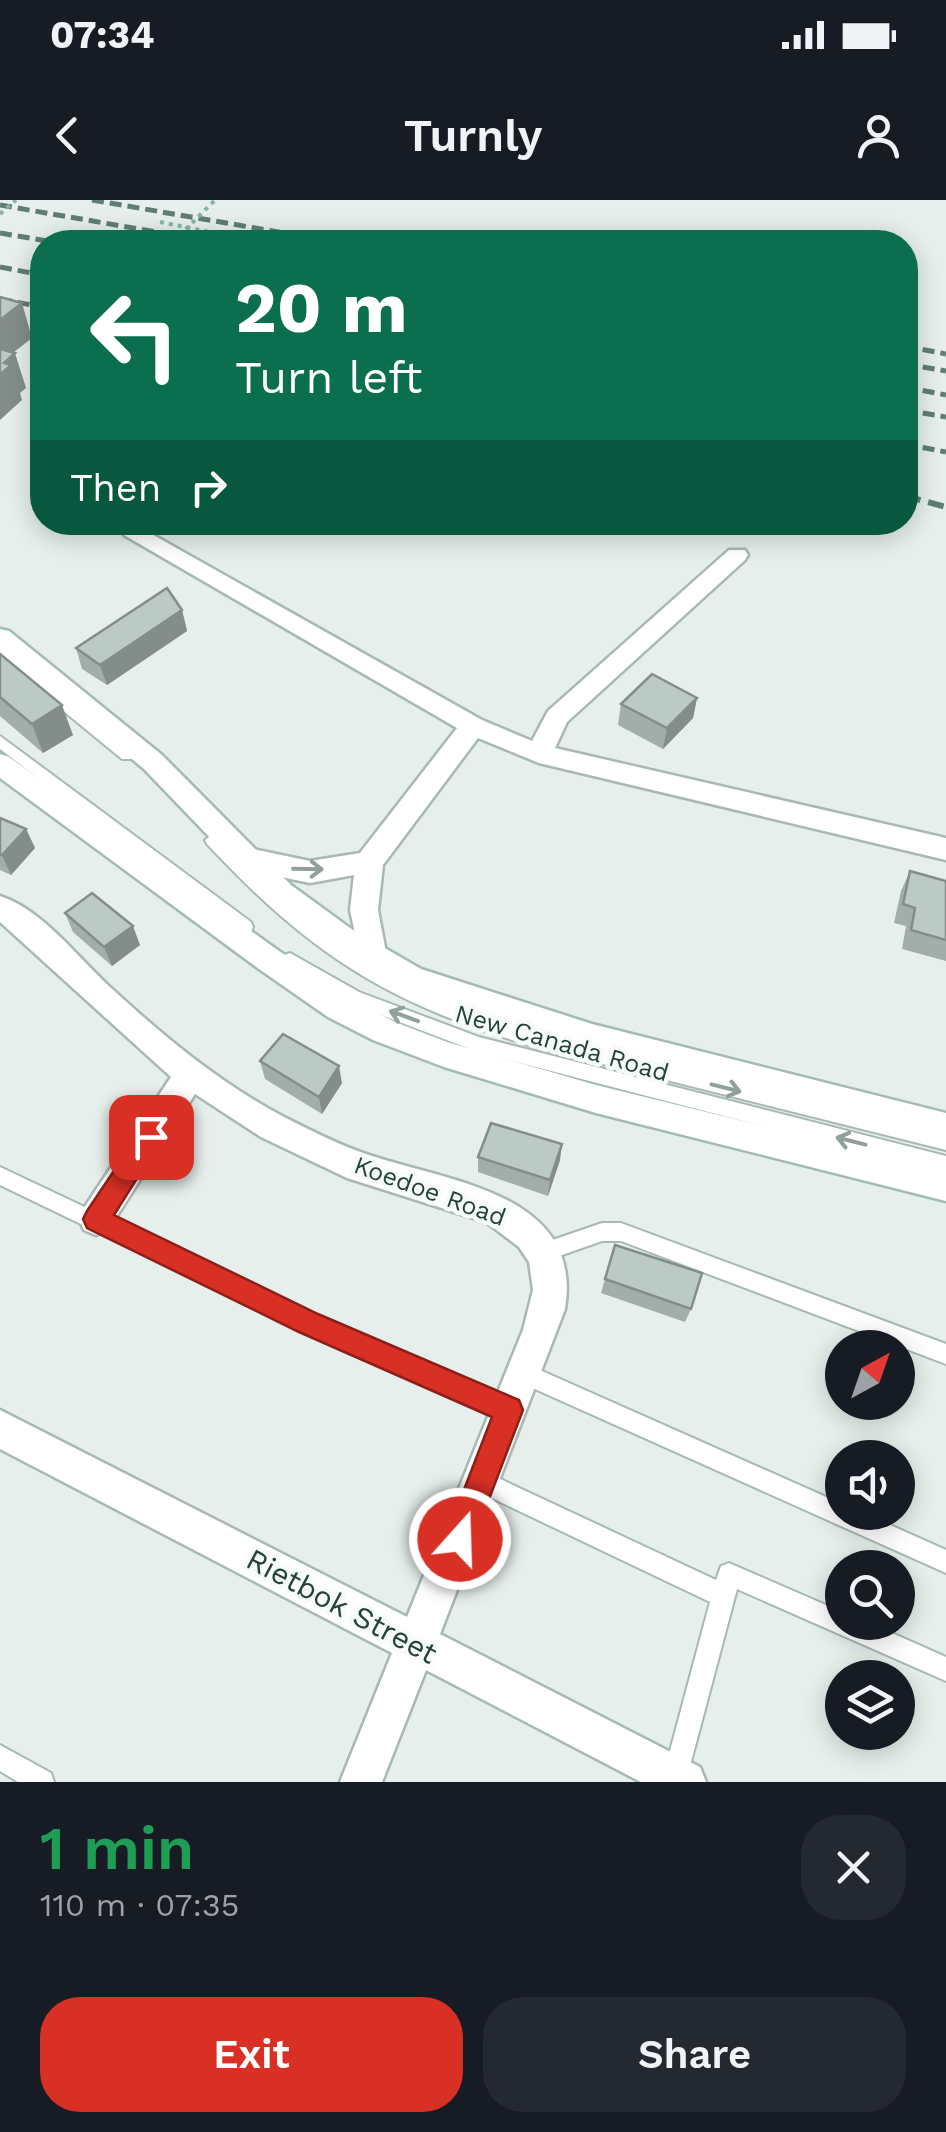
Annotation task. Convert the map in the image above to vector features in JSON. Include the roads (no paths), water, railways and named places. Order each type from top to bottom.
[{"type":"street","points":[[141,535],[473,726],[539,754],[946,849]]},
{"type":"street","points":[[539,754],[557,717],[737,555]]},
{"type":"street","name":"New Canada Road","points":[[0,637],[153,762],[281,893],[372,958],[449,994],[502,1012],[946,1127]]},
{"type":"street","points":[[372,958],[364,910],[368,862],[473,726]]},
{"type":"street","name":"New Canada Road","points":[[0,764],[268,960],[339,1008],[384,1031],[444,1054],[577,1094],[946,1186]]},
{"type":"street","points":[[248,859],[310,872],[368,862]]},
{"type":"street","name":"Koedoe Road","points":[[0,907],[29,928],[101,998],[190,1074],[272,1127],[399,1181],[495,1209],[534,1235],[545,1252]]},
{"type":"street","points":[[96,1219],[190,1074]]},
{"type":"street","points":[[361,1782],[524,1374],[552,1284],[545,1252]]},
{"type":"street","name":"Rietbok Street","points":[[0,1429],[680,1780]]},
{"type":"lane","name":"New Canada Road","points":[[0,650],[145,768],[277,905],[340,955],[394,988],[519,1036],[946,1142]]},
{"type":"lane","name":"New Canada Road","points":[[0,741],[287,958],[353,997],[478,1044],[556,1067],[946,1164]]},
{"type":"lane","points":[[0,1176],[308,1323],[509,1410]]},
{"type":"lane","points":[[545,1252],[602,1232],[621,1232],[946,1354]]},
{"type":"lane","points":[[524,1374],[946,1562]]},
{"type":"lane","points":[[481,1481],[723,1596]]},
{"type":"lane","points":[[680,1780],[729,1574],[946,1669]]},
{"type":"lane","points":[[0,1757],[42,1782]]},
{"type":"railway","points":[[92,200],[267,230]]},
{"type":"railway","points":[[0,205],[145,230]]},
{"type":"railway","points":[[0,233],[30,238]]},
{"type":"railway","points":[[0,267],[30,273]]},
{"type":"railway","points":[[0,299],[30,305]]},
{"type":"railway","points":[[918,349],[946,354]]},
{"type":"railway","points":[[918,366],[946,371]]},
{"type":"railway","points":[[918,390],[946,395]]},
{"type":"railway","points":[[918,412],[946,417]]},
{"type":"railway","points":[[918,447],[946,452]]},
{"type":"railway","points":[[918,499],[946,507]]}]
